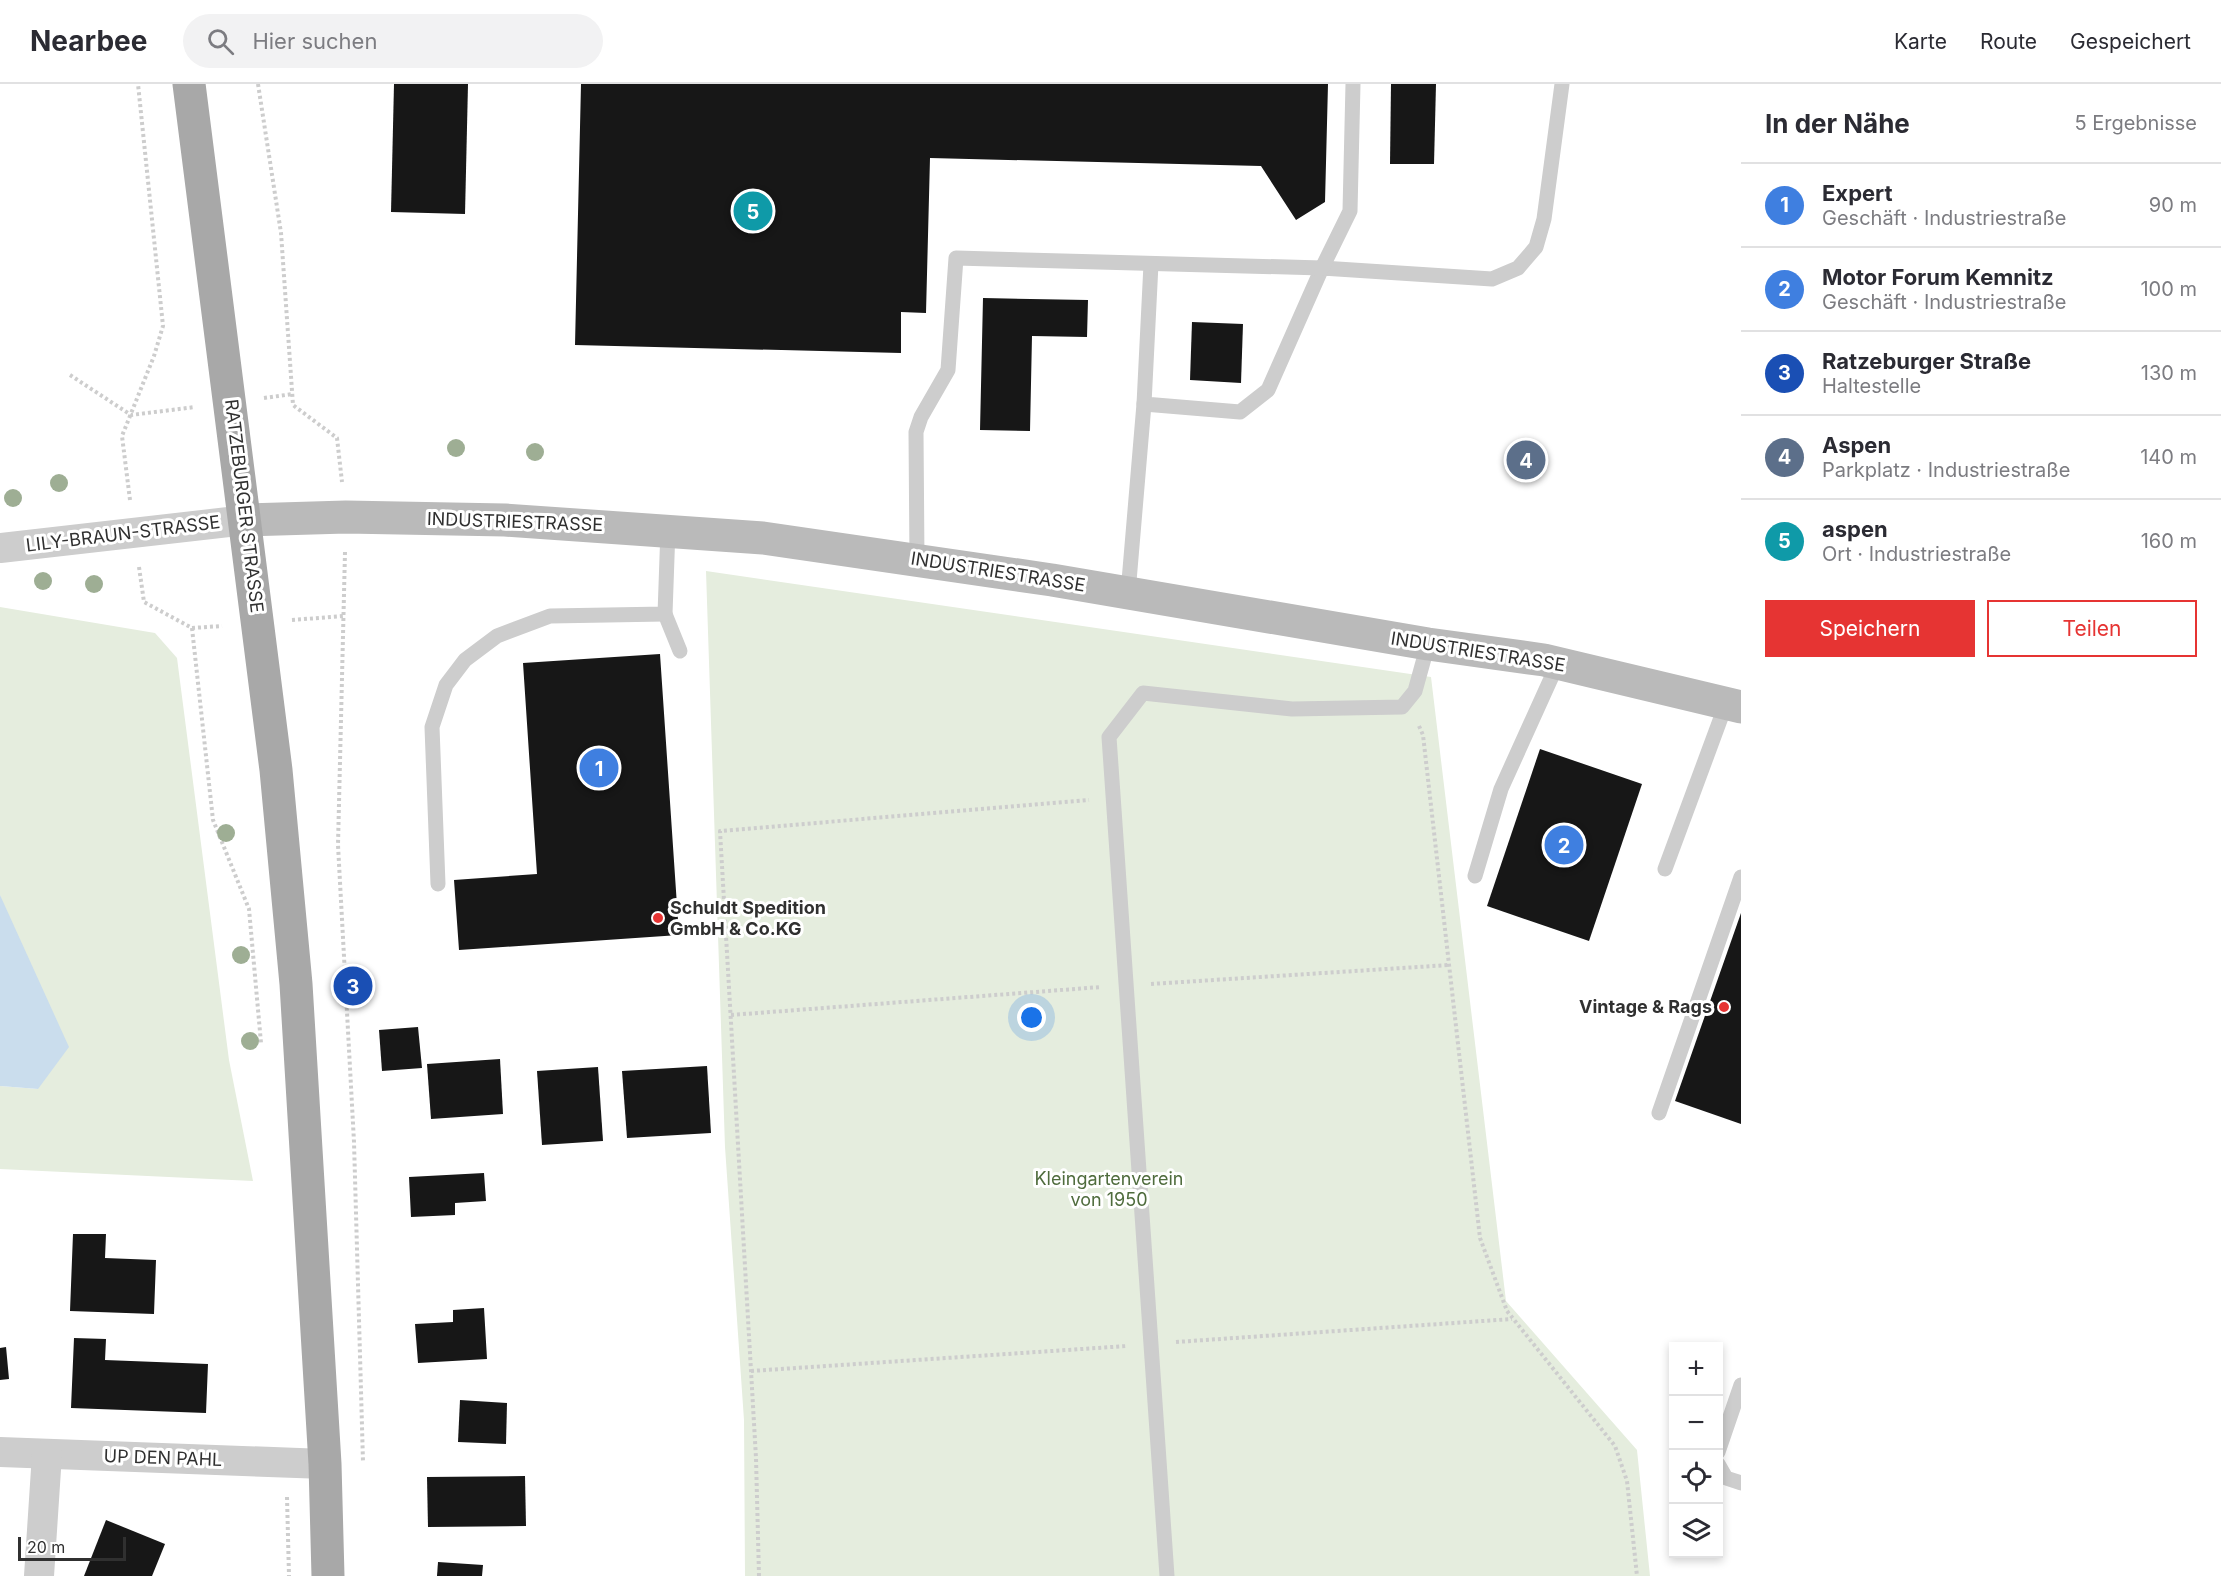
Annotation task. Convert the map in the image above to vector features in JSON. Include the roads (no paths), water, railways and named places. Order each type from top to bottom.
[{"type":"main road","name":"RATZEBURGER STRASSE","points":[[189,84],[276,770],[296,984],[326,1464],[327,1576]]},
{"type":"main road","name":"INDUSTRIESTRASSE","points":[[246,520],[346,517],[505,520],[668,529],[763,538],[1128,593],[1428,644],[1558,663],[1733,705]]},
{"type":"street","name":"LILY-BRAUN-STRASSE","points":[[0,548],[246,520]]},
{"type":"street","name":"UP DEN PAHL","points":[[0,1452],[326,1464]]},
{"type":"street","points":[[39,1576],[47,1454]]},
{"type":"lane","points":[[1144,404],[1240,412],[1268,390],[1350,211],[1353,84]]},
{"type":"lane","points":[[916,560],[916,432],[921,417],[948,370],[956,258],[1322,268],[1492,279],[1518,268],[1536,247],[1544,219],[1562,84]]},
{"type":"lane","points":[[1128,593],[1144,404],[1151,264]]},
{"type":"lane","points":[[668,529],[665,614],[680,651]]},
{"type":"lane","points":[[438,885],[432,727],[446,685],[465,660],[497,636],[550,616],[665,614]]},
{"type":"lane","points":[[1167,1576],[1109,737],[1143,693],[1292,709],[1402,707],[1415,692],[1428,644]]},
{"type":"lane","points":[[1475,876],[1501,789],[1558,663]]},
{"type":"lane","points":[[1665,869],[1733,705]]},
{"type":"lane","points":[[1659,1113],[1741,877]]},
{"type":"lane","points":[[1720,1450],[1741,1385]]},
{"type":"lane","points":[[1723,1472],[1726,1478],[1741,1483]]},
{"type":"water","points":[[0,895],[69,1047],[38,1089],[0,1086]]},
{"type":"place","name":"aspen","points":[[753,211]]},
{"type":"place","name":"Aspen","points":[[1526,460]]},
{"type":"place","name":"Expert","points":[[599,768]]},
{"type":"place","name":"Motor Forum Kemnitz","points":[[1564,845]]},
{"type":"place","name":"Schuldt Spedition GmbH & Co.KG","points":[[658,918]]},
{"type":"place","name":"Ratzeburger Straße","points":[[353,986]]},
{"type":"place","name":"Vintage & Rags","points":[[1724,1007]]},
{"type":"park label","name":"Kleingartenverein von 1950","points":[[1109,1189]]}]
